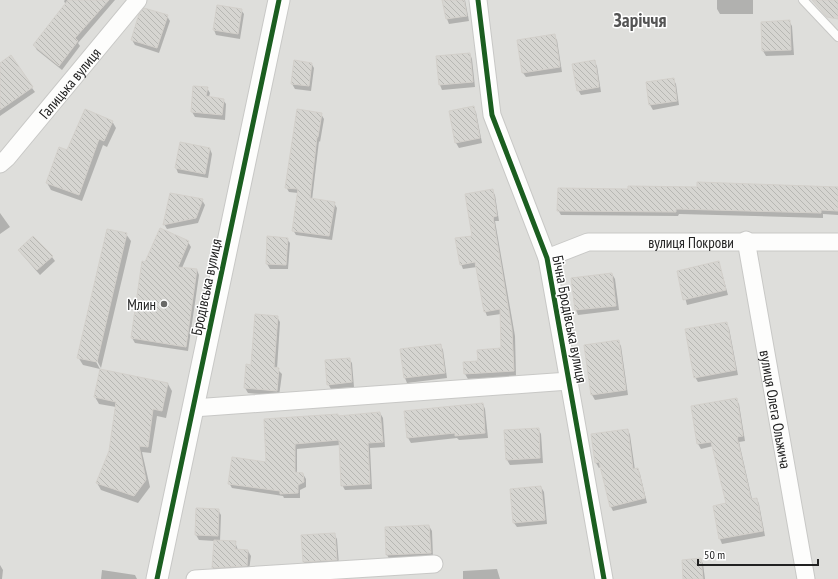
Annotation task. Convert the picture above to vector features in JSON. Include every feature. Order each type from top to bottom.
[{"type":"street","name":"Галицька вулиця","points":[[0,164],[7,158],[138,0]]},
{"type":"street","name":"Бродівська вулиця","points":[[157,579],[279,0]]},
{"type":"street","name":"Бічна Бродівська вулиця","points":[[478,0],[492,115],[547,258],[604,579]]},
{"type":"street","name":"вулиця Покрови","points":[[547,258],[588,242],[746,240],[838,242]]},
{"type":"street","name":"вулиця Олега Ольжича","points":[[746,240],[806,579]]},
{"type":"street","points":[[193,408],[569,381]]},
{"type":"street","points":[[194,579],[434,564]]},
{"type":"lane","points":[[804,0],[838,38]]},
{"type":"shaded area","points":[[0,0],[838,0],[838,579],[0,579]]},
{"type":"building","points":[[68,0],[109,0],[75,38],[78,41],[59,66],[33,45]]},
{"type":"building","points":[[442,0],[464,0],[467,16],[446,19]]},
{"type":"building","points":[[812,0],[838,0],[838,19],[827,17]]},
{"type":"building","points":[[217,5],[242,9],[238,34],[213,30]]},
{"type":"building","points":[[144,8],[168,15],[157,48],[131,40],[139,14]]},
{"type":"building","points":[[790,20],[791,50],[762,51],[761,22]]},
{"type":"building","points":[[555,34],[560,67],[522,73],[517,40]]},
{"type":"building","points":[[470,53],[473,82],[439,85],[436,56]]},
{"type":"building","points":[[11,55],[33,87],[0,110],[0,63]]},
{"type":"building","points":[[294,60],[312,63],[309,86],[291,84]]},
{"type":"building","points":[[595,60],[599,87],[577,91],[572,64]]},
{"type":"building","points":[[674,78],[677,101],[649,105],[646,82]]},
{"type":"building","points":[[193,86],[208,87],[206,96],[224,99],[222,115],[191,112]]},
{"type":"building","points":[[474,106],[480,138],[455,143],[449,111]]},
{"type":"building","points":[[85,109],[113,121],[104,141],[99,139],[79,195],[46,183],[59,147],[67,150]]},
{"type":"building","points":[[297,109],[322,113],[317,137],[310,198],[335,202],[329,236],[292,231],[298,189],[285,188]]},
{"type":"building","points":[[180,142],[210,148],[205,174],[175,168]]},
{"type":"building","points":[[697,182],[838,187],[838,211],[821,210],[821,213],[676,209],[676,212],[557,211],[558,188],[628,189],[628,186],[697,187]]},
{"type":"building","points":[[493,189],[497,216],[493,217],[512,330],[514,371],[464,374],[463,362],[478,361],[477,350],[501,348],[500,309],[484,312],[475,262],[460,265],[455,238],[472,236],[465,194]]},
{"type":"building","points":[[170,193],[203,199],[196,218],[163,225]]},
{"type":"building","name":"Млин","points":[[160,228],[189,241],[178,267],[197,269],[186,347],[131,338],[142,261],[145,262]]},
{"type":"building","points":[[107,229],[127,233],[97,362],[77,358]]},
{"type":"building","points":[[33,236],[53,256],[37,270],[18,250]]},
{"type":"building","points":[[267,236],[288,238],[286,265],[266,264]]},
{"type":"building","points":[[719,261],[726,290],[683,300],[677,271]]},
{"type":"building","points":[[612,273],[616,306],[575,310],[571,278]]},
{"type":"building","points":[[255,314],[278,316],[274,367],[279,368],[277,391],[244,388],[246,364],[251,365]]},
{"type":"building","points":[[727,322],[736,370],[694,378],[685,329]]},
{"type":"building","points":[[619,340],[626,390],[591,395],[584,345]]},
{"type":"building","points":[[441,344],[445,373],[404,378],[400,349]]},
{"type":"building","points":[[350,358],[352,382],[327,385],[325,360]]},
{"type":"building","points":[[100,369],[168,383],[162,411],[153,409],[148,447],[139,446],[146,480],[134,496],[96,483],[109,451],[116,402],[94,397]]},
{"type":"building","points":[[737,398],[743,436],[737,437],[751,499],[757,498],[763,531],[719,539],[713,506],[726,503],[711,442],[697,444],[691,406]]},
{"type":"building","points":[[483,403],[485,433],[455,436],[455,433],[407,438],[404,411]]},
{"type":"building","points":[[380,412],[383,442],[368,443],[370,484],[341,486],[339,440],[295,444],[295,472],[303,473],[304,482],[298,485],[298,493],[280,494],[280,491],[228,484],[232,457],[266,462],[264,419],[338,414],[338,416]]},
{"type":"building","points":[[539,428],[540,458],[506,460],[504,430]]},
{"type":"building","points":[[628,429],[633,469],[638,468],[645,498],[610,507],[599,462],[595,463],[591,434]]},
{"type":"building","points":[[541,486],[545,520],[513,523],[510,489]]},
{"type":"building","points":[[196,508],[219,509],[218,536],[195,535]]},
{"type":"building","points":[[429,525],[431,553],[386,555],[385,527]]},
{"type":"building","points":[[335,533],[337,560],[303,562],[301,535]]},
{"type":"building","points":[[214,540],[236,541],[235,549],[248,550],[247,566],[212,568]]},
{"type":"building","points":[[701,558],[703,579],[683,579],[682,560]]},
{"type":"cycle path","points":[[157,579],[279,0]]},
{"type":"cycle path","points":[[478,0],[492,115],[547,258],[604,579]]},
{"type":"place","name":"Млин","points":[[164,304]]},
{"type":"district","name":"Заріччя","points":[[640,20]]}]
